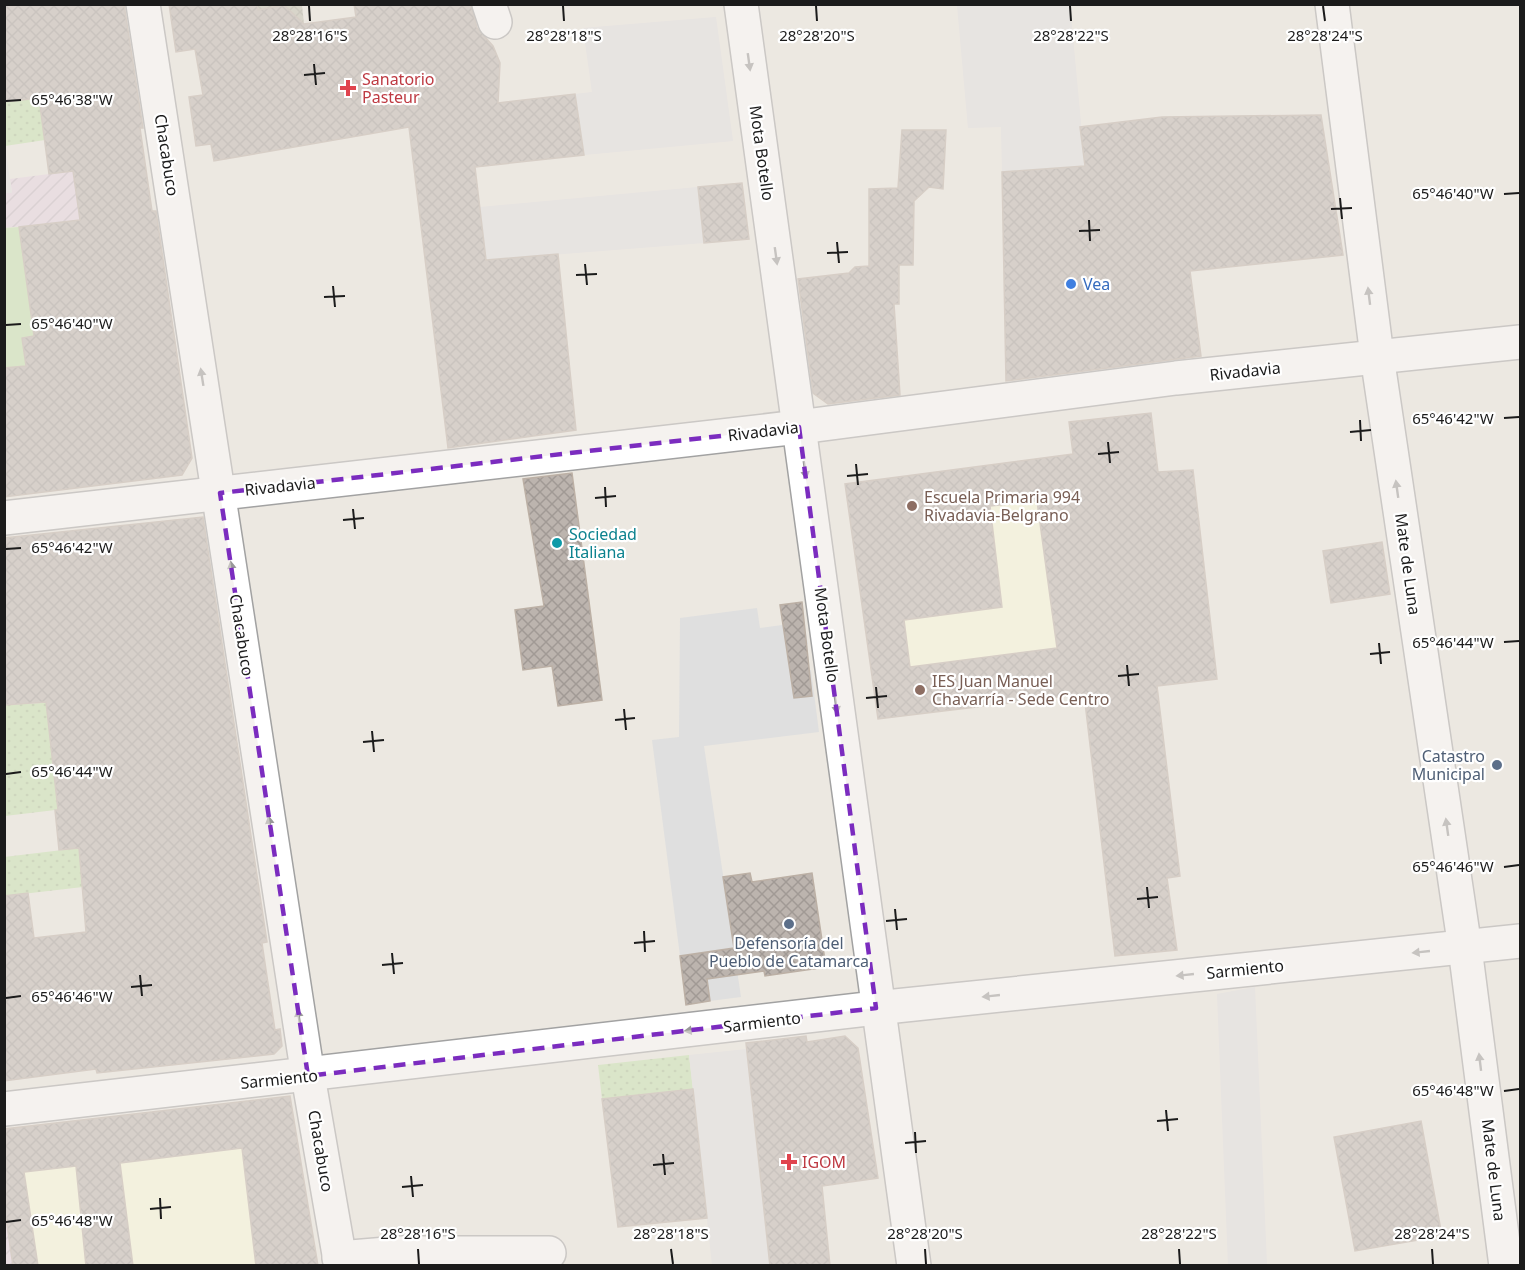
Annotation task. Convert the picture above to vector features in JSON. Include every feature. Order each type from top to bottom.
[{"type":"street","name":"Chacabuco","points":[[143,4],[308,1076],[340,1262]]},
{"type":"street","name":"Mota Botello","points":[[741,4],[800,427],[876,1008],[914,1266]]},
{"type":"street","name":"Mate de Luna","points":[[1332,4],[1377,356],[1465,948],[1506,1266]]},
{"type":"street","name":"Rivadavia","points":[[4,518],[800,427],[1176,378],[1521,342]]},
{"type":"street","name":"Sarmiento","points":[[4,1109],[308,1076],[876,1008],[1521,941]]},
{"type":"street","points":[[340,1262],[399,1253],[549,1253]]},
{"type":"highlighted area","points":[[799,427],[876,1008],[308,1076],[220,493]]},
{"type":"shaded area","points":[[257,5],[302,5],[304,24],[284,6],[258,10]]},
{"type":"shaded area","points":[[957,5],[1070,5],[1085,166],[1002,172],[1001,127],[968,128]]},
{"type":"shaded area","points":[[716,17],[733,141],[584,155],[575,94],[592,92],[583,28]]},
{"type":"shaded area","points":[[4,141],[12,193],[4,193]]},
{"type":"shaded area","points":[[73,171],[80,220],[5,228],[4,193],[12,192],[10,179]]},
{"type":"shaded area","points":[[698,187],[704,243],[486,260],[480,207]]},
{"type":"shaded area","points":[[1073,454],[1101,693],[878,719],[845,484]]},
{"type":"shaded area","points":[[757,608],[760,628],[804,622],[808,644],[786,647],[790,672],[811,670],[819,732],[704,746],[741,997],[710,1001],[703,953],[680,956],[652,740],[679,737],[680,618]]},
{"type":"shaded area","points":[[1255,987],[1267,1265],[1228,1265],[1217,994]]},
{"type":"shaded area","points":[[747,1049],[770,1265],[712,1265],[689,1055]]},
{"type":"shaded area","points":[[290,1096],[318,1265],[38,1265],[17,1128]]},
{"type":"shaded area","points":[[5,1205],[13,1265],[5,1265]]},
{"type":"green space","points":[[39,98],[45,140],[5,146],[4,102]]},
{"type":"green space","points":[[19,227],[34,336],[23,338],[26,366],[5,368],[4,228]]},
{"type":"green space","points":[[52,695],[89,806],[5,816],[5,705],[42,703]]},
{"type":"green space","points":[[79,848],[83,887],[5,896],[4,857]]},
{"type":"green space","points":[[689,1055],[693,1089],[602,1099],[598,1065]]},
{"type":"building","points":[[4,4],[124,4],[143,128],[140,128],[152,211],[156,211],[192,458],[182,475],[4,497],[4,368],[26,366],[22,338],[34,336],[19,227],[80,220],[73,171],[49,174],[39,98],[4,102]]},
{"type":"building","points":[[169,4],[257,4],[258,10],[284,5],[304,24],[356,17],[354,4],[471,4],[477,28],[493,46],[500,63],[498,103],[575,94],[584,155],[475,167],[486,260],[558,254],[576,430],[448,448],[409,127],[214,161],[211,144],[196,146],[189,97],[203,95],[195,49],[176,52]]},
{"type":"building","points":[[1321,115],[1343,255],[1190,271],[1201,356],[1006,381],[1002,172],[1085,166],[1080,127],[1162,117]]},
{"type":"building","points":[[902,130],[946,130],[943,189],[929,187],[914,201],[913,265],[899,265],[899,304],[894,304],[900,395],[828,404],[813,393],[798,279],[849,273],[855,267],[869,266],[869,189],[898,188]]},
{"type":"building","points":[[742,183],[749,239],[704,243],[698,187]]},
{"type":"building","points":[[1151,413],[1158,472],[1193,470],[1217,679],[1157,686],[1180,876],[1167,878],[1177,950],[1115,956],[1084,694],[878,719],[845,484],[1073,454],[1069,422]],"holes":[[[1037,501],[1057,648],[910,667],[904,620],[1002,607],[990,506]]]},
{"type":"building","name":"Sociedad Italiana","points":[[572,473],[602,700],[558,706],[552,666],[523,670],[515,610],[544,606],[523,479]]},
{"type":"building","points":[[203,517],[267,942],[262,943],[275,1030],[280,1029],[282,1046],[274,1054],[97,1073],[96,1069],[4,1081],[4,896],[28,893],[34,938],[86,932],[79,848],[59,850],[55,810],[58,810],[46,702],[4,705],[4,538]]},
{"type":"building","points":[[1382,542],[1390,594],[1331,603],[1323,551]]},
{"type":"building","points":[[802,602],[812,696],[794,698],[780,605]]},
{"type":"building","points":[[750,873],[752,882],[812,873],[826,967],[765,976],[764,971],[707,979],[710,1001],[686,1005],[680,956],[734,948],[723,877]]},
{"type":"building","name":"IGOM","points":[[806,1036],[807,1042],[845,1036],[858,1048],[878,1178],[822,1186],[830,1266],[770,1266],[746,1043]]},
{"type":"building","points":[[693,1089],[707,1218],[618,1227],[602,1099]]},
{"type":"building","points":[[290,1096],[318,1266],[256,1266],[242,1148],[120,1163],[133,1266],[86,1266],[76,1166],[24,1172],[38,1266],[13,1266],[4,1205],[4,1129]]},
{"type":"building","points":[[1421,1121],[1442,1236],[1355,1251],[1334,1137]]},
{"type":"place","name":"Sanatorio Pasteur","points":[[348,88]]},
{"type":"place","name":"Vea","points":[[1071,284]]},
{"type":"place","name":"Escuela Primaria 994 Rivadavia-Belgrano","points":[[912,506]]},
{"type":"place","name":"Sociedad Italiana","points":[[557,543]]},
{"type":"place","name":"IES Juan Manuel Chavarría - Sede Centro","points":[[920,690]]},
{"type":"place","name":"Catastro Municipal","points":[[1497,765]]},
{"type":"place","name":"Defensoría del Pueblo de Catamarca","points":[[789,924]]},
{"type":"place","name":"IGOM","points":[[789,1162]]}]
